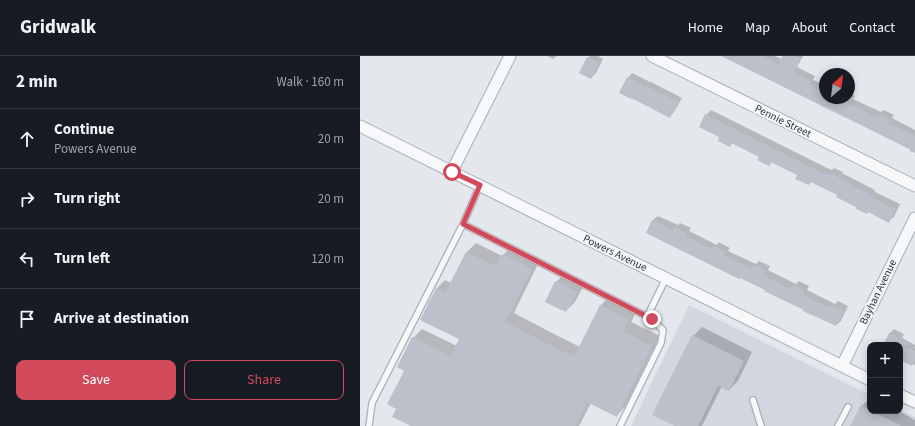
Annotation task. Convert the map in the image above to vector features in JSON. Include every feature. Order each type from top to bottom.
[{"type":"street","points":[[452,172],[510,56]]},
{"type":"street","name":"Pennie Street","points":[[652,56],[915,186]]},
{"type":"street","name":"Powers Avenue","points":[[360,126],[867,378]]},
{"type":"street","name":"Bayhan Avenue","points":[[842,366],[915,218]]},
{"type":"street","points":[[903,396],[915,402]]},
{"type":"lane","points":[[369,426],[372,403],[463,224],[480,185]]},
{"type":"lane","points":[[463,224],[652,319],[663,330],[661,343],[620,426]]},
{"type":"lane","points":[[647,317],[666,278]]},
{"type":"lane","points":[[752,400],[761,426]]},
{"type":"lane","points":[[838,426],[848,407]]},
{"type":"shaded area","points":[[689,305],[867,394],[867,414],[903,414],[903,411],[915,417],[915,426],[631,426]]},
{"type":"building","points":[[721,56],[762,56],[778,64],[783,56],[795,56],[800,59],[794,72],[811,81],[809,84],[819,89],[819,104],[849,104],[876,117],[878,114],[890,120],[888,123],[915,136],[915,152]]},
{"type":"building","points":[[587,57],[599,63],[591,79],[579,73]]},
{"type":"building","points":[[627,77],[678,102],[670,118],[619,93]]},
{"type":"building","points":[[705,114],[822,173],[827,174],[828,172],[839,177],[838,178],[871,195],[871,197],[896,209],[889,223],[868,212],[867,214],[856,209],[856,207],[836,197],[837,195],[811,182],[809,185],[795,179],[797,175],[771,162],[769,166],[757,160],[759,157],[732,143],[730,147],[718,141],[719,137],[699,127]]},
{"type":"building","points":[[652,220],[673,230],[675,227],[687,233],[685,236],[712,249],[714,246],[726,252],[724,255],[752,269],[754,265],[766,271],[764,275],[791,289],[793,285],[805,291],[803,295],[831,308],[832,305],[844,311],[836,326],[803,311],[804,310],[764,291],[765,290],[740,278],[739,279],[646,233]]},
{"type":"building","points":[[466,252],[496,266],[502,254],[532,269],[505,322],[574,357],[600,305],[629,319],[623,331],[652,346],[617,417],[587,402],[576,426],[411,426],[392,417],[396,409],[387,404],[404,371],[397,367],[412,337],[450,356],[459,339],[420,320],[436,288],[445,293]]},
{"type":"building","points":[[555,281],[577,292],[566,312],[545,302]]},
{"type":"building","points":[[889,333],[912,345],[903,345],[903,342],[884,342]]},
{"type":"building","points":[[692,335],[744,361],[729,391],[718,386],[698,426],[675,426],[652,415]]},
{"type":"building","points":[[903,345],[915,351],[915,359],[912,366],[903,362]]},
{"type":"building","points":[[861,405],[867,408],[867,414],[878,414],[901,426],[850,426]]},
{"type":"route","points":[[452,172],[480,185],[463,224],[652,319]]}]
